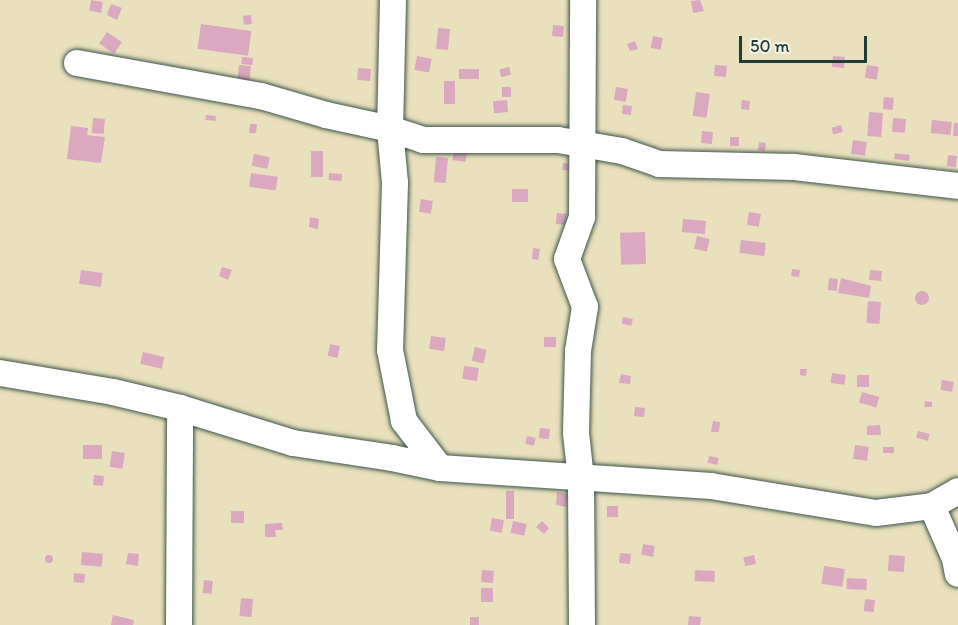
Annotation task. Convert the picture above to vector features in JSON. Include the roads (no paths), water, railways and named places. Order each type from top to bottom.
[{"type":"street","points":[[393,0],[390,129],[395,183],[390,350],[404,421],[440,468]]},
{"type":"street","points":[[582,625],[581,478],[576,433],[578,351],[585,307],[567,259],[582,217],[583,0]]},
{"type":"street","points":[[77,63],[261,96],[326,115],[390,129],[423,140],[558,140],[622,151],[659,164],[795,167],[958,186]]},
{"type":"street","points":[[0,373],[112,392],[180,408],[293,443],[392,458],[440,468],[711,486],[876,513],[932,506],[958,491]]},
{"type":"street","points":[[179,625],[180,408]]},
{"type":"street","points":[[932,506],[955,559],[958,574]]}]
